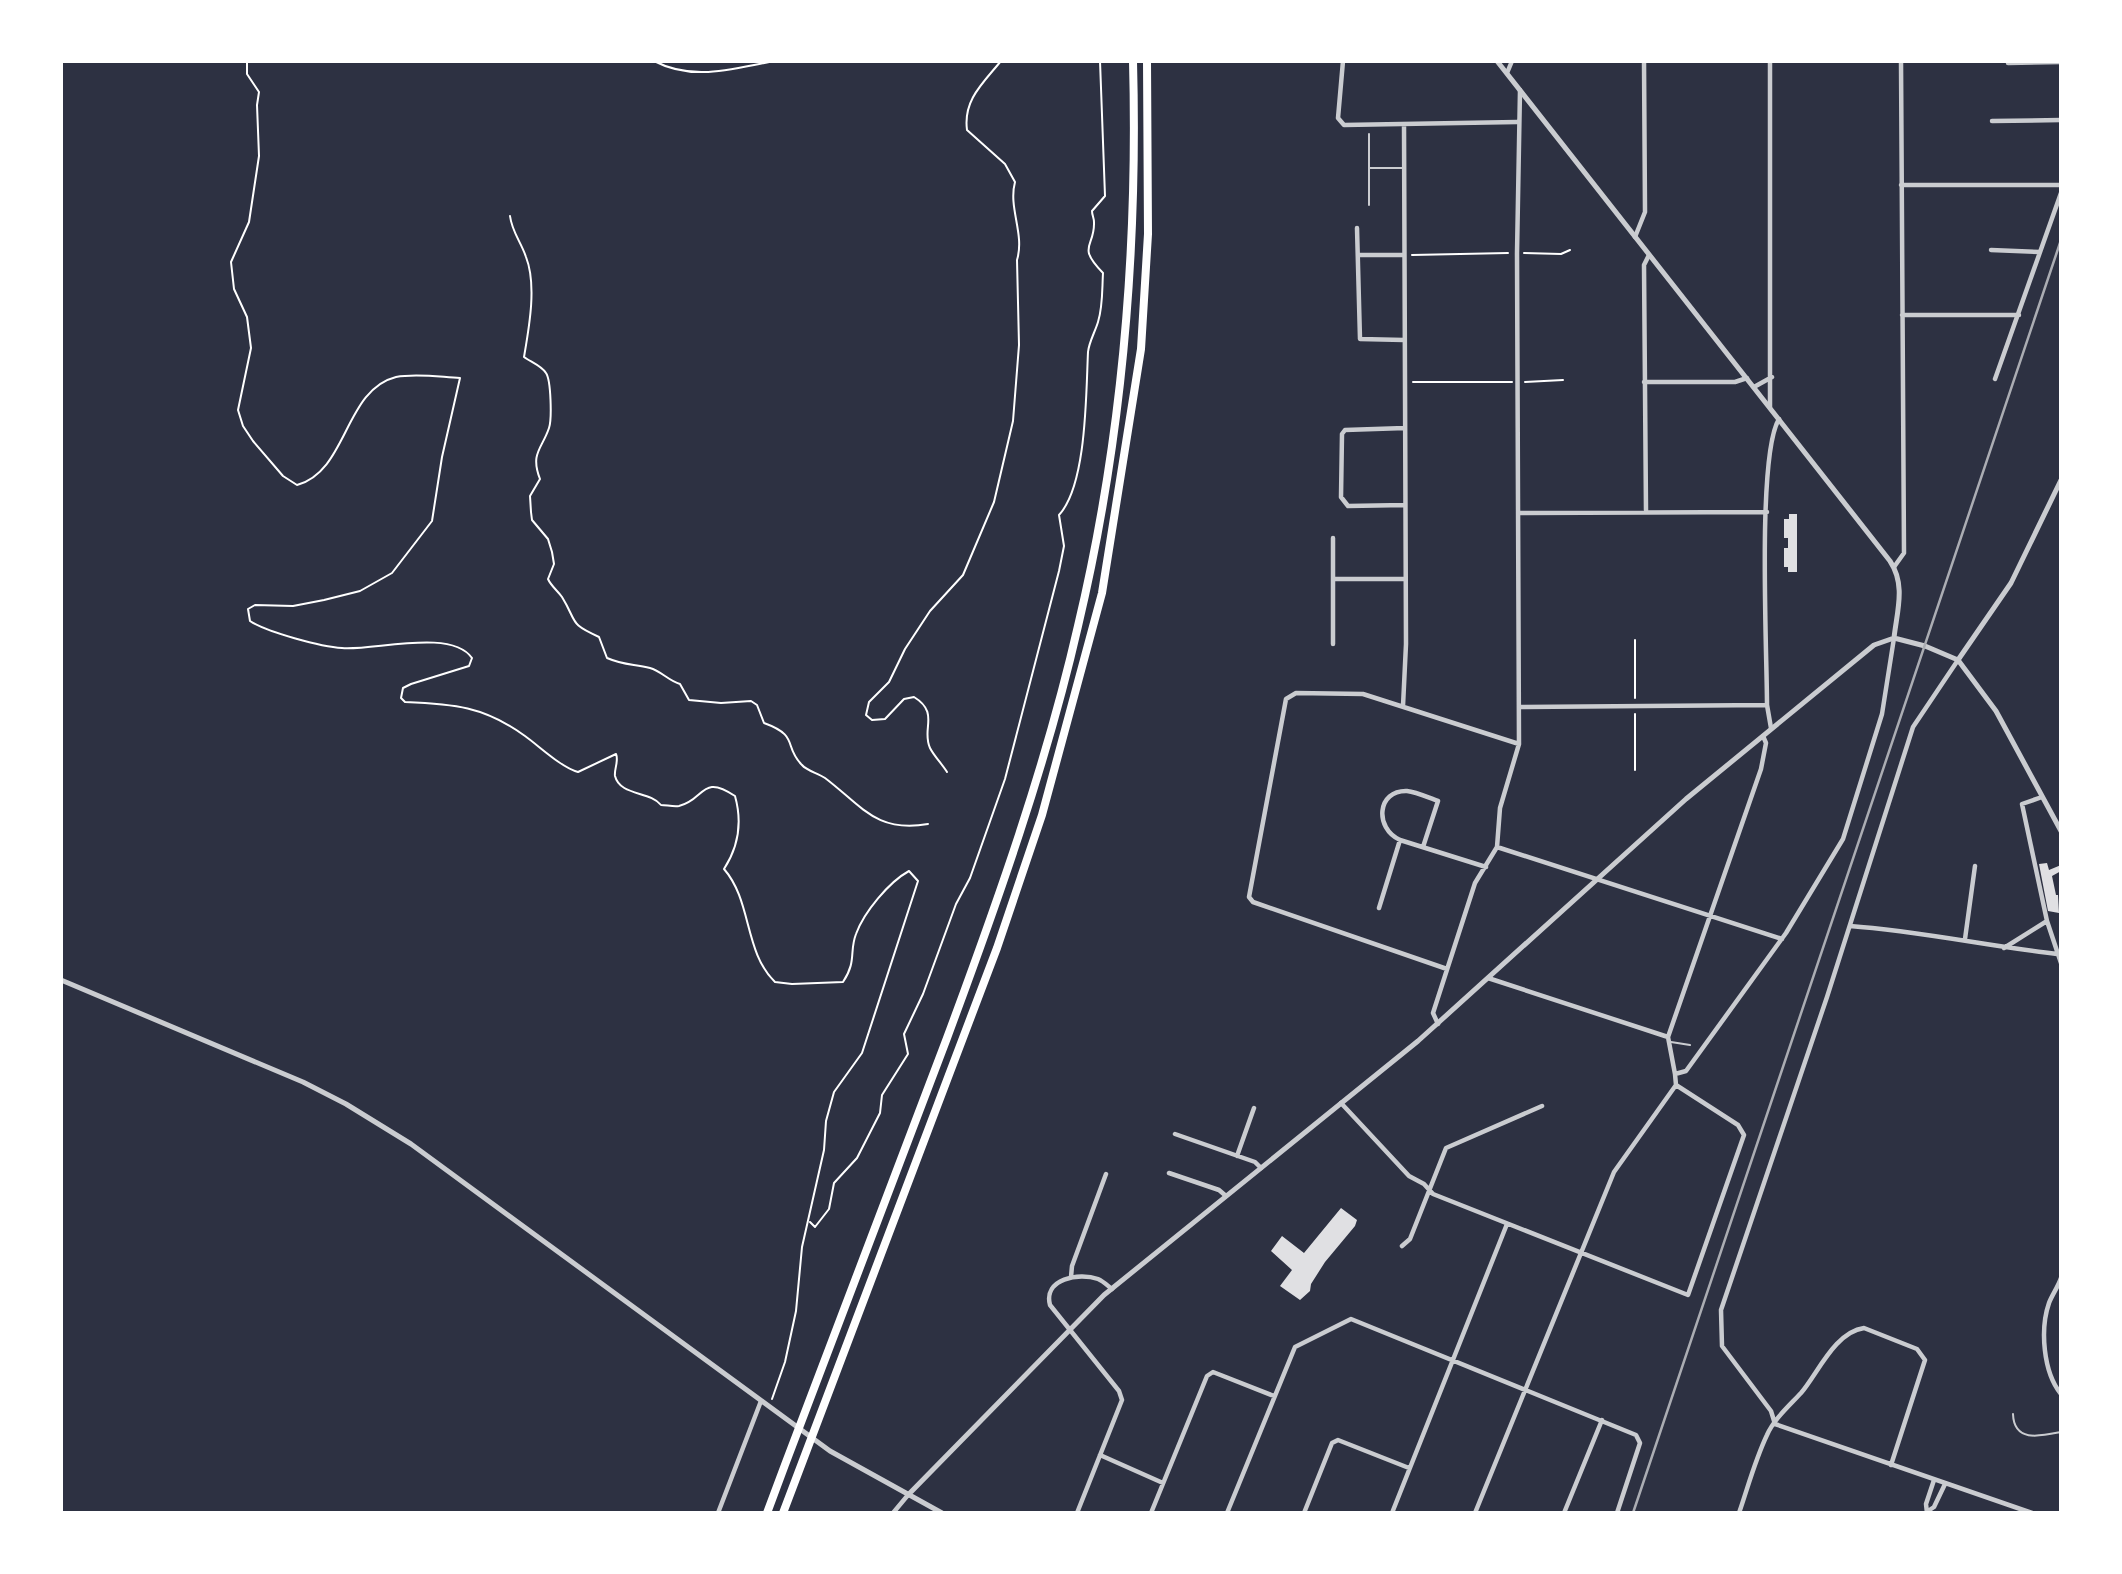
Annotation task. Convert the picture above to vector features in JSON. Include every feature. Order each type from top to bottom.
[{"type":"highway","points":[[767,1513],[985,935],[1031,797],[1078,629],[1102,500],[1130,290],[1134,188],[1133,61]]},
{"type":"highway","points":[[783,1513],[998,948],[1042,815],[1102,593],[1141,349],[1149,234],[1147,61]]},
{"type":"street","points":[[1343,61],[1338,118],[1341,123],[1517,122]]},
{"type":"street","points":[[1497,61],[1894,567],[1900,585],[1882,714],[1843,839],[1782,939],[1686,1071],[1675,1074]]},
{"type":"street","points":[[1507,74],[1512,61]]},
{"type":"street","points":[[1635,237],[1645,212],[1644,61]]},
{"type":"street","points":[[1770,61],[1770,407]]},
{"type":"street","points":[[1894,567],[1904,553],[1901,61]]},
{"type":"street","points":[[2008,63],[2061,62]]},
{"type":"street","points":[[1438,1024],[1433,1013],[1475,883],[1497,847],[1500,808],[1519,744],[1517,122],[1520,90]]},
{"type":"street","points":[[1992,121],[2061,120]]},
{"type":"street","points":[[1403,706],[1404,124]]},
{"type":"street","points":[[1901,185],[2061,185]]},
{"type":"street","points":[[1995,379],[2061,193]]},
{"type":"street","points":[[1357,228],[1359,336],[1363,341],[1404,340]]},
{"type":"street","points":[[1991,250],[2040,252]]},
{"type":"street","points":[[1358,255],[1404,255]]},
{"type":"street","points":[[1646,510],[1644,265],[1649,255]]},
{"type":"street","points":[[1902,315],[2019,315]]},
{"type":"street","points":[[1754,387],[1772,377]]},
{"type":"street","points":[[1644,382],[1735,382],[1747,378]]},
{"type":"street","points":[[1771,729],[1767,705],[1767,512],[1771,435],[1779,419]]},
{"type":"street","points":[[1405,428],[1345,430],[1342,434],[1341,497],[1348,506],[1405,505]]},
{"type":"street","points":[[1775,1424],[1771,1412],[1722,1346],[1721,1310],[1850,926],[1913,727],[2011,583],[2061,480]]},
{"type":"street","points":[[1518,513],[1646,510],[1767,512]]},
{"type":"street","points":[[1333,538],[1333,644]]},
{"type":"street","points":[[1333,579],[1405,579]]},
{"type":"street","points":[[893,1513],[1069,1329],[1112,1289],[1438,1024],[1598,878],[1771,729],[1874,645],[1894,638],[1925,646],[1958,660],[1996,711],[2061,831]]},
{"type":"street","points":[[1447,969],[1253,902],[1249,897],[1286,699],[1296,693],[1363,694],[1519,744]]},
{"type":"street","points":[[1519,707],[1767,705]]},
{"type":"street","points":[[1475,1513],[1617,1165],[1676,1085],[1669,1039],[1761,769],[1766,743],[1763,736]]},
{"type":"street","points":[[1423,847],[1438,801],[1407,791],[1388,798],[1381,816],[1384,827],[1400,840],[1486,867]]},
{"type":"street","points":[[2042,797],[2022,804],[2047,921],[2061,963]]},
{"type":"street","points":[[1379,908],[1400,840]]},
{"type":"street","points":[[1497,847],[1782,939]]},
{"type":"street","points":[[1965,939],[1975,866]]},
{"type":"street","points":[[2004,948],[2047,921]]},
{"type":"street","points":[[1850,926],[1965,939],[2004,948],[2057,954]]},
{"type":"street","points":[[1488,978],[1669,1039]]},
{"type":"street","points":[[61,980],[303,1082],[346,1104],[411,1144],[839,1457],[942,1513]]},
{"type":"street","points":[[1341,1103],[1363,1131],[1409,1177],[1429,1189],[1507,1224],[1688,1295],[1744,1135],[1738,1125],[1676,1085]]},
{"type":"street","points":[[1402,1246],[1410,1239],[1449,1145],[1542,1106]]},
{"type":"street","points":[[1237,1156],[1254,1108]]},
{"type":"street","points":[[1175,1134],[1237,1156],[1261,1168]]},
{"type":"street","points":[[1169,1173],[1219,1190],[1226,1196]]},
{"type":"street","points":[[1071,1277],[1072,1266],[1106,1174]]},
{"type":"street","points":[[1392,1513],[1451,1359],[1507,1224]]},
{"type":"street","points":[[1077,1513],[1121,1405],[1121,1395],[1051,1305],[1048,1297],[1052,1289],[1071,1277],[1098,1279],[1112,1289]]},
{"type":"street","points":[[2061,1278],[2060,1285],[2049,1303],[2044,1331],[2048,1362],[2061,1394]]},
{"type":"street","points":[[1229,1512],[1295,1347],[1352,1319],[1639,1437],[1640,1443],[1617,1513]]},
{"type":"street","points":[[1739,1513],[1768,1432],[1840,1343],[1849,1334],[1864,1328],[1917,1349],[1926,1360],[1891,1465]]},
{"type":"street","points":[[1151,1513],[1207,1376],[1213,1372],[1274,1396]]},
{"type":"street","points":[[718,1513],[761,1401]]},
{"type":"street","points":[[1564,1513],[1602,1420]]},
{"type":"street","points":[[1775,1424],[2032,1513]]},
{"type":"street","points":[[1304,1513],[1332,1443],[1338,1440],[1409,1468]]},
{"type":"street","points":[[1100,1455],[1163,1483]]},
{"type":"street","points":[[1934,1480],[1926,1504],[1928,1512],[1934,1507],[1945,1484]]},
{"type":"lane","points":[[1369,134],[1369,205]]},
{"type":"lane","points":[[1369,168],[1404,168]]},
{"type":"lane","points":[[1669,1039],[1690,1045]]},
{"type":"lane","points":[[2013,1414],[2013,1423],[2019,1432],[2031,1437],[2061,1432]]},
{"type":"path","points":[[247,61],[247,74],[259,92],[259,156],[249,222],[231,262],[234,289],[247,317],[251,348],[238,410],[243,426],[284,476],[297,485],[309,482],[332,457],[363,402],[382,382],[412,376],[460,378],[442,457],[439,492],[432,521],[392,573],[360,591],[324,600],[293,606],[255,606],[248,609],[250,621],[306,641],[341,648],[421,642],[461,649],[472,658],[469,666],[411,684],[403,688],[401,698],[405,702],[468,706],[517,731],[558,758],[565,769],[578,772],[616,754],[615,776],[623,787],[656,799],[661,805],[680,806],[706,786],[723,787],[735,796],[741,818],[737,839],[724,869],[741,897],[756,952],[775,982],[843,982],[855,955],[856,934],[893,880],[909,871],[918,881],[862,1053],[834,1092],[802,1247],[796,1311],[785,1362],[769,1406]]},
{"type":"path","points":[[654,61],[679,71],[704,73],[775,61]]},
{"type":"path","points":[[947,772],[929,746],[929,714],[923,702],[914,697],[904,699],[885,719],[872,720],[866,715],[869,702],[889,682],[905,649],[930,611],[962,575],[994,502],[1011,433],[1020,345],[1017,260],[1021,248],[1012,194],[1015,182],[1005,164],[967,130],[966,125],[968,103],[1001,61]]},
{"type":"path","points":[[808,1221],[815,1227],[824,1217],[834,1183],[857,1158],[880,1113],[882,1095],[908,1054],[904,1034],[993,817],[1045,629],[1064,546],[1059,515],[1069,500],[1083,447],[1088,349],[1099,319],[1102,299],[1103,273],[1091,261],[1088,251],[1094,222],[1092,211],[1105,196],[1100,61]]},
{"type":"path","points":[[510,216],[515,238],[527,258],[531,313],[524,357],[545,370],[549,380],[549,427],[537,448],[535,464],[540,479],[530,496],[532,520],[548,539],[554,564],[548,579],[567,606],[570,618],[581,630],[599,637],[607,658],[624,666],[652,668],[670,681],[680,684],[688,700],[721,704],[751,701],[757,705],[764,723],[782,730],[790,739],[802,765],[824,777],[871,818],[897,826],[928,824]]},
{"type":"path","points":[[1404,255],[1560,254],[1570,250]]},
{"type":"path","points":[[1405,382],[1563,380]]},
{"type":"path","points":[[1635,640],[1635,770]]},
{"type":"building","points":[[1789,514],[1797,514],[1797,572],[1788,572],[1788,567],[1784,567],[1784,548],[1788,548],[1788,538],[1784,538],[1784,519],[1789,519]]},
{"type":"building","points":[[2047,863],[2049,870],[2061,865],[2061,871],[2052,876],[2058,895],[2059,913],[2048,911],[2039,864]]},
{"type":"building","points":[[1341,1208],[1357,1220],[1355,1226],[1325,1262],[1311,1284],[1310,1291],[1300,1300],[1280,1286],[1292,1270],[1271,1251],[1282,1236],[1304,1253]]},
{"type":"railway","points":[[1633,1513],[2061,240]]}]
